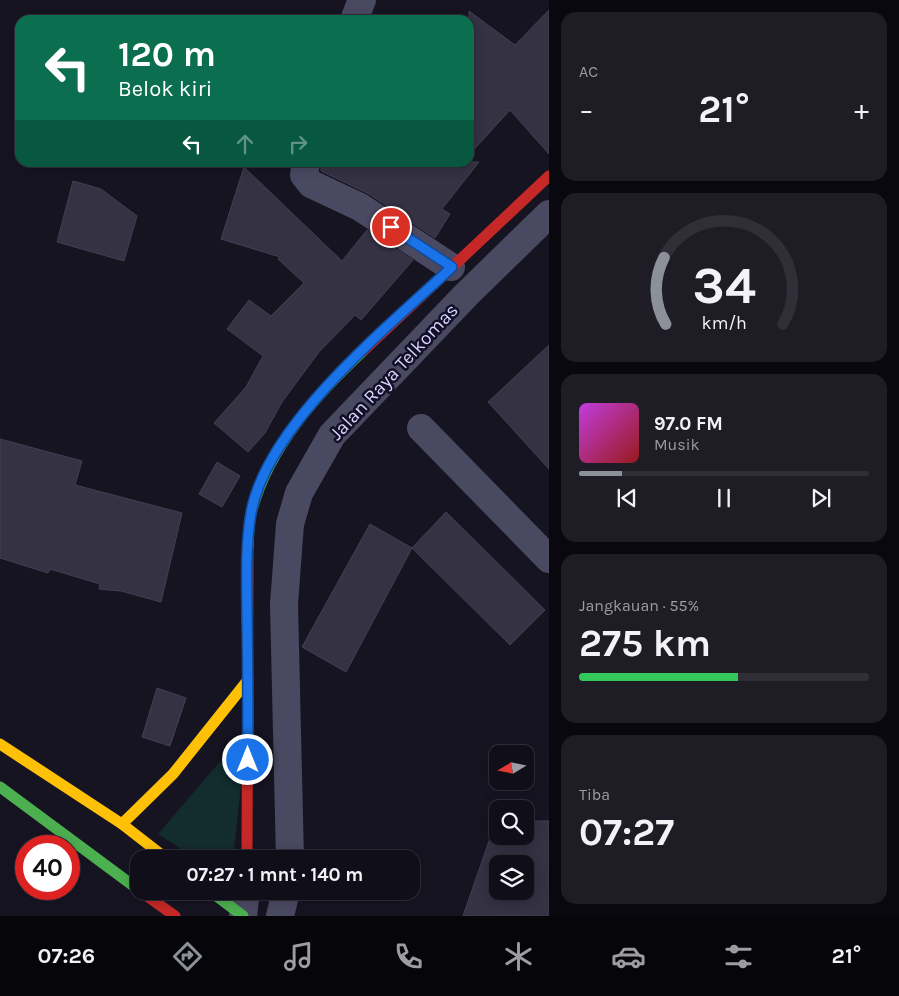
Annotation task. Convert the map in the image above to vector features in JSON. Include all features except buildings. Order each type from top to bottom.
[{"type":"main road","name":"Jalan Raya Telkomas","points":[[248,850],[247,564],[252,512],[265,471],[300,418],[340,372],[549,176]]},
{"type":"main road","points":[[122,824],[148,802],[184,763],[248,680]]},
{"type":"main road","points":[[0,744],[122,824],[156,850]]},
{"type":"main road","points":[[0,787],[130,884]]},
{"type":"main road","points":[[152,900],[175,916]]},
{"type":"main road","points":[[222,900],[243,916]]},
{"type":"street","points":[[356,15],[362,0]]},
{"type":"street","points":[[305,167],[304,175],[311,184],[360,207],[452,267]]},
{"type":"street","name":"Jalan Raya Telkomas","points":[[290,850],[284,604],[290,524],[299,493],[332,434],[466,295],[549,214]]},
{"type":"street","points":[[421,428],[549,559]]},
{"type":"street","points":[[243,916],[245,900]]},
{"type":"street","points":[[280,916],[284,900]]},
{"type":"green space","points":[[247,730],[234,850],[183,850],[158,834]]},
{"type":"traffic: fast","points":[[248,548],[249,524],[252,510],[260,487],[282,444],[312,404],[363,351]]},
{"type":"traffic: fast","points":[[0,787],[130,883]]},
{"type":"traffic: fast","points":[[222,900],[243,916]]},
{"type":"traffic: slow","points":[[122,824],[173,774],[248,680]]},
{"type":"traffic: slow","points":[[0,744],[122,824],[155,850]]},
{"type":"traffic: jam","points":[[363,351],[549,176]]},
{"type":"traffic: jam","points":[[247,850],[248,548]]},
{"type":"traffic: jam","points":[[153,900],[175,916]]},
{"type":"route","points":[[248,760],[247,564],[252,512],[265,471],[300,418],[340,372],[452,267],[391,227]]}]
